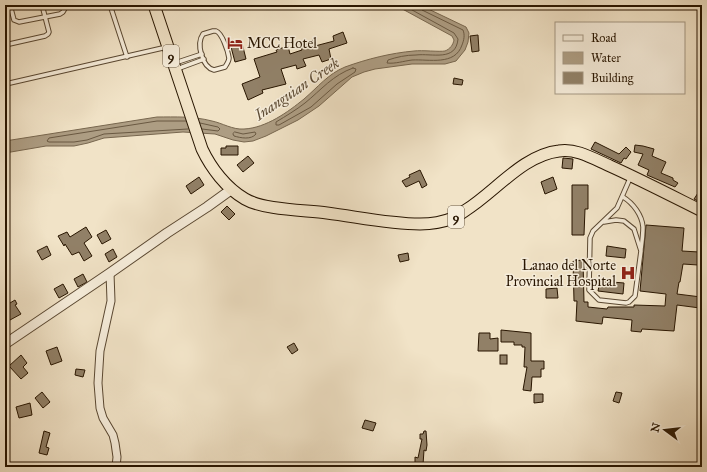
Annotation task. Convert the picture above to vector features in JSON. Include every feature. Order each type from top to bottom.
[{"type":"highway","name":"9","points":[[154,5],[202,149],[213,168],[232,189],[239,195],[252,202],[273,207],[384,221],[420,224],[438,222],[454,218],[474,205],[533,159],[560,150],[584,154],[631,175],[702,211]]},
{"type":"street","points":[[5,344],[232,189]]},
{"type":"street","points":[[110,273],[111,301],[100,351],[98,397],[100,408],[113,435],[116,467]]},
{"type":"lane","points":[[10,5],[16,22],[45,18],[60,14],[67,5]]},
{"type":"lane","points":[[5,45],[47,36],[49,32],[42,5]]},
{"type":"lane","points":[[110,5],[127,57]]},
{"type":"lane","points":[[213,31],[220,32],[229,57],[227,66],[214,70],[208,67],[204,59],[200,45],[201,37],[203,34],[213,31]]},
{"type":"lane","points":[[5,82],[10,84],[168,47]]},
{"type":"lane","points":[[175,66],[202,54]]},
{"type":"lane","points":[[175,66],[204,59]]},
{"type":"lane","points":[[623,197],[636,208],[643,226],[636,291],[632,299],[626,303],[603,301],[595,297],[589,290],[588,285],[590,238],[593,231],[617,208],[623,197],[631,175]]},
{"type":"lane","points":[[604,222],[616,220],[624,221],[634,229],[641,251]]},
{"type":"water","points":[[395,5],[420,5],[466,27],[469,33],[465,50],[456,61],[445,64],[412,64],[375,69],[352,77],[319,106],[298,120],[253,141],[244,142],[215,134],[183,132],[104,138],[74,146],[46,146],[5,153],[5,141],[157,117],[198,118],[236,128],[252,128],[260,126],[284,114],[304,99],[328,77],[345,67],[388,55],[417,51],[445,51],[451,47],[454,40],[452,36]]},
{"type":"building","points":[[343,32],[347,43],[329,49],[331,59],[322,62],[319,55],[303,59],[306,66],[297,69],[296,65],[281,69],[286,84],[262,90],[263,93],[248,100],[242,84],[260,77],[254,59],[277,52],[276,50],[288,46],[290,54],[302,50],[300,44],[314,40],[315,46],[334,41],[333,36]]},
{"type":"building","points":[[478,35],[479,51],[472,52],[470,36]]},
{"type":"building","points":[[242,43],[246,59],[235,62],[231,47]]},
{"type":"building","points":[[454,78],[463,80],[462,85],[453,84]]},
{"type":"building","points":[[595,142],[619,154],[626,147],[631,152],[621,163],[591,149]]},
{"type":"building","points":[[635,145],[654,149],[652,156],[666,162],[661,173],[673,178],[673,180],[678,183],[675,187],[647,175],[649,170],[638,165],[643,154],[634,152]]},
{"type":"building","points":[[226,146],[238,146],[238,155],[221,155],[221,148],[226,148]]},
{"type":"building","points":[[248,156],[254,163],[243,172],[237,165]]},
{"type":"building","points":[[563,158],[573,159],[572,169],[562,168]]},
{"type":"building","points":[[420,170],[427,185],[422,188],[419,181],[406,187],[402,181],[410,177],[409,175]]},
{"type":"building","points":[[199,177],[204,185],[191,194],[186,186]]},
{"type":"building","points":[[553,177],[557,189],[545,194],[541,182]]},
{"type":"building","points":[[572,185],[588,185],[588,209],[585,209],[584,235],[572,235]]},
{"type":"building","points":[[702,187],[702,203],[694,199]]},
{"type":"building","points":[[227,206],[235,214],[229,220],[221,212]]},
{"type":"building","points":[[646,225],[684,228],[682,251],[699,252],[698,265],[683,264],[677,294],[701,297],[700,308],[677,305],[674,331],[642,329],[641,332],[631,331],[632,320],[603,317],[602,324],[576,321],[577,301],[574,301],[573,261],[583,260],[584,302],[588,302],[588,307],[607,309],[608,307],[634,307],[634,305],[665,306],[666,294],[640,291]]},
{"type":"building","points":[[86,227],[92,237],[84,243],[92,256],[84,261],[79,252],[72,255],[58,236],[67,232],[70,237]]},
{"type":"building","points":[[106,230],[111,239],[102,244],[97,235]]},
{"type":"building","points":[[47,246],[51,255],[42,260],[37,251]]},
{"type":"building","points":[[607,246],[626,249],[625,258],[606,256]]},
{"type":"building","points":[[113,249],[117,257],[109,262],[105,254]]},
{"type":"building","points":[[408,253],[409,260],[400,262],[398,255]]},
{"type":"building","points":[[83,274],[87,282],[78,287],[74,279]]},
{"type":"building","points":[[600,281],[624,283],[623,294],[598,291]]},
{"type":"building","points":[[63,284],[68,293],[59,298],[54,289]]},
{"type":"building","points":[[557,288],[558,298],[546,298],[546,289]]},
{"type":"building","points":[[15,300],[17,304],[15,305],[21,314],[10,320],[5,312],[5,306]]},
{"type":"building","points":[[501,330],[531,333],[531,361],[544,361],[544,369],[541,369],[541,377],[532,377],[531,391],[523,390],[527,367],[524,367],[525,347],[522,347],[522,345],[514,345],[514,342],[501,342]]},
{"type":"building","points":[[479,333],[490,333],[490,339],[498,338],[498,351],[478,351]]},
{"type":"building","points":[[294,343],[298,350],[292,354],[287,347]]},
{"type":"building","points":[[57,347],[62,361],[51,365],[46,351]]},
{"type":"building","points":[[21,355],[27,363],[23,367],[28,373],[21,379],[9,366]]},
{"type":"building","points":[[500,355],[507,355],[507,364],[500,364]]},
{"type":"building","points":[[76,369],[85,370],[83,377],[75,375]]},
{"type":"building","points":[[42,392],[50,402],[43,408],[35,398]]},
{"type":"building","points":[[616,392],[622,393],[619,403],[613,401]]},
{"type":"building","points":[[534,394],[543,394],[543,402],[534,403]]},
{"type":"building","points":[[30,403],[32,415],[19,418],[16,407]]},
{"type":"building","points":[[365,420],[376,423],[373,431],[362,428]]},
{"type":"building","points":[[44,431],[50,433],[46,447],[49,448],[47,455],[39,453]]},
{"type":"building","points":[[424,431],[426,431],[427,445],[426,451],[424,450],[423,465],[420,464],[419,467],[415,467],[415,457],[418,458],[422,439],[420,439],[420,434],[423,434]]},
{"type":"place","name":"MCC Hotel","points":[[235,43]]},
{"type":"place","name":"Lanao del Norte Provincial Hospital","points":[[628,273]]},
{"type":"water label","name":"Inanguian Creek","points":[[297,89]]}]
